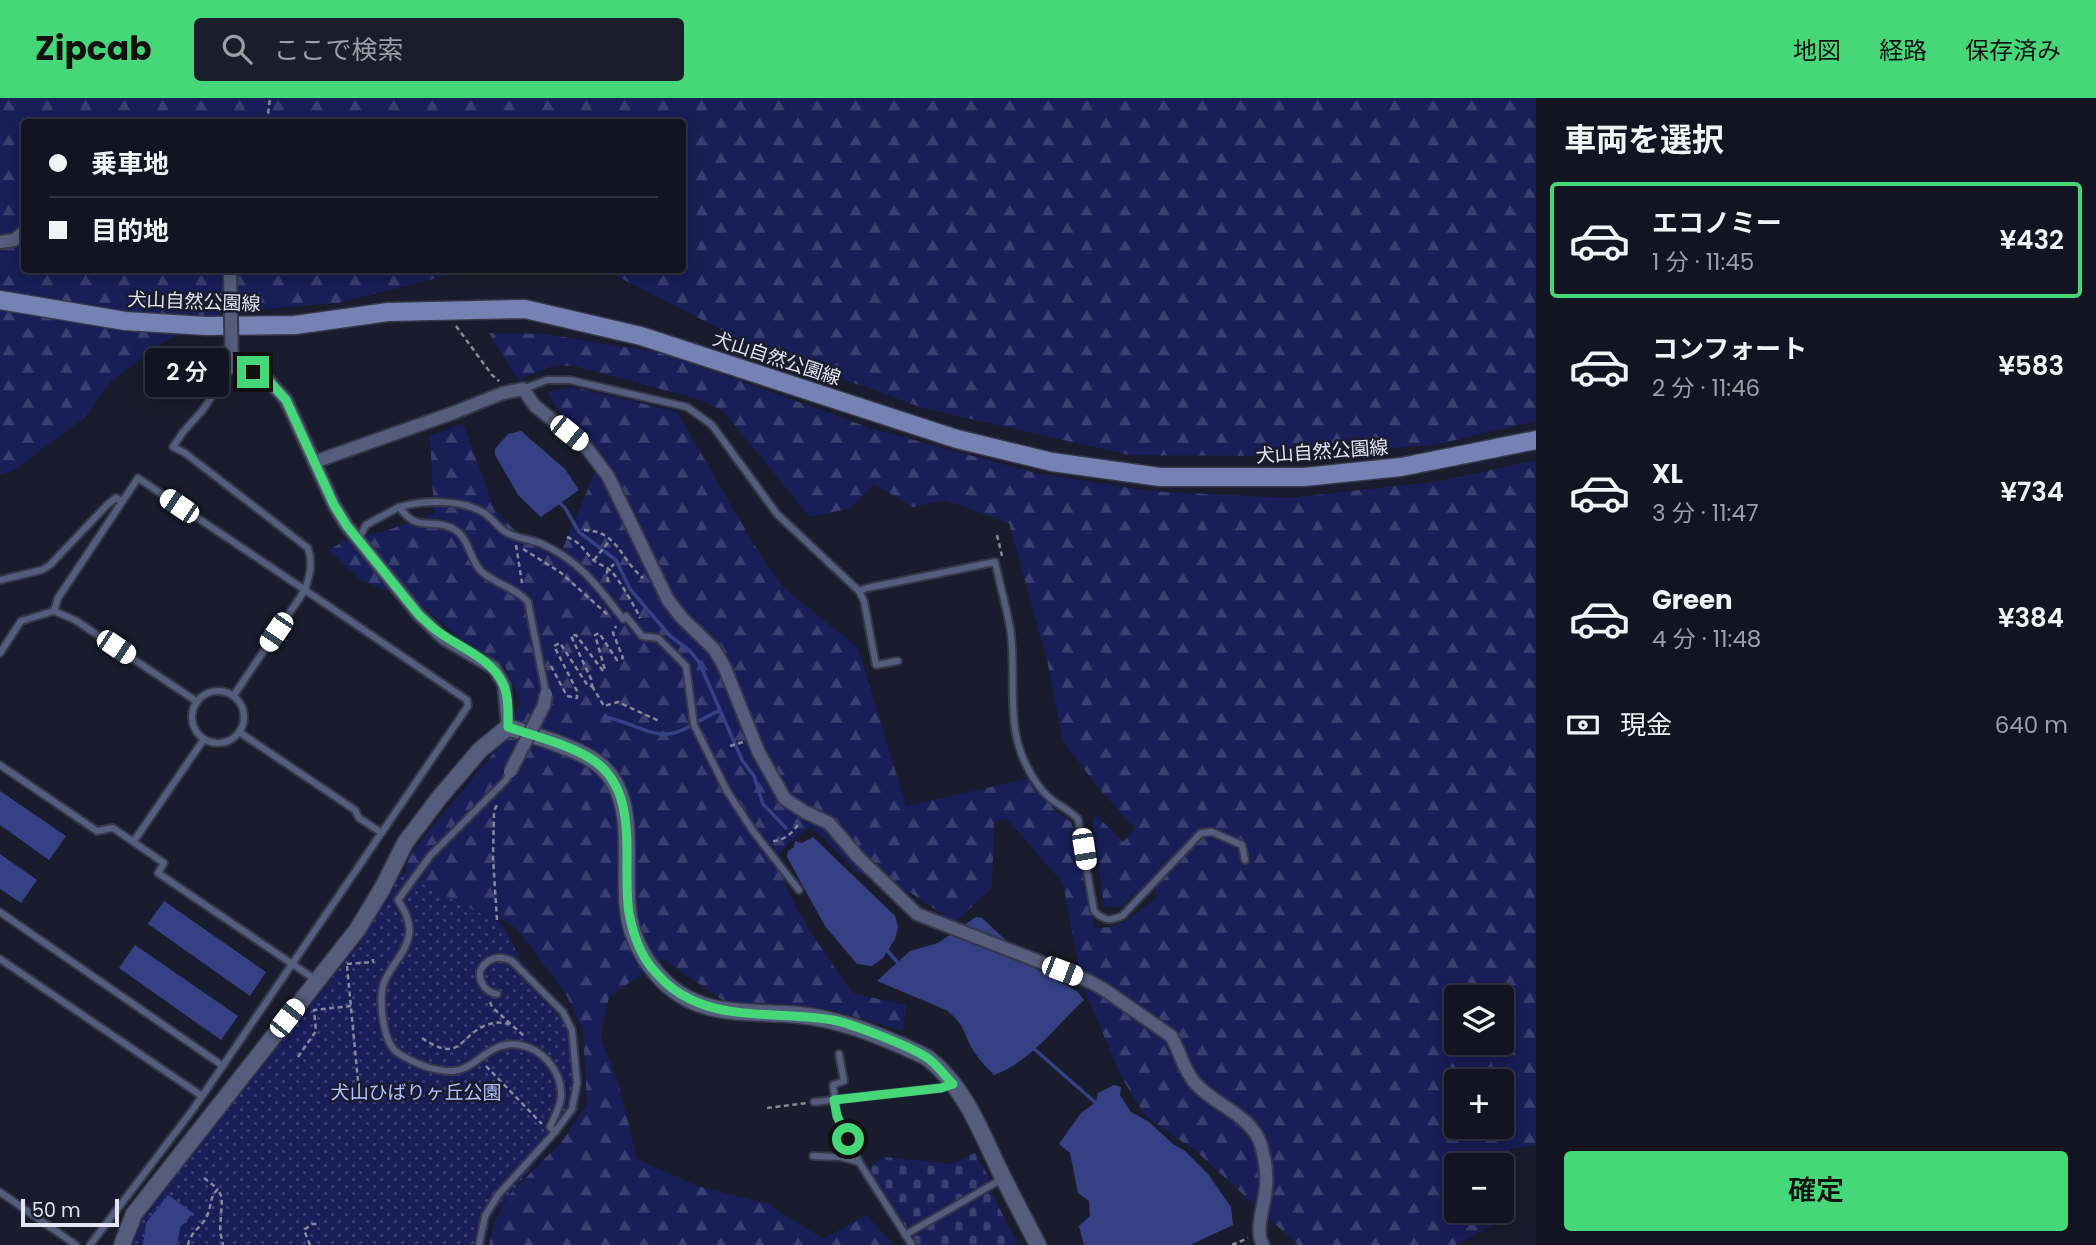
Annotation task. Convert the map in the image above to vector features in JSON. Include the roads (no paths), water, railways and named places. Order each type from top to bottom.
[{"type":"main road","name":"犬山自然公園線","points":[[0,300],[125,321],[206,326],[295,325],[388,312],[525,309],[641,336],[957,439],[1052,462],[1160,477],[1304,477],[1346,473],[1401,467],[1536,440]]},
{"type":"street","points":[[0,242],[14,240],[21,234]]},
{"type":"street","points":[[230,273],[232,367],[253,372],[268,380],[286,400],[334,505],[357,540],[427,623],[443,638],[494,668],[504,685],[508,727]]},
{"type":"street","points":[[314,462],[518,390],[586,447],[608,476],[668,600],[682,618],[714,649],[724,666],[760,752],[785,799],[829,823],[857,856],[918,914],[1105,990],[1171,1036],[1195,1083],[1242,1118],[1258,1135],[1265,1162],[1266,1184],[1261,1240]]},
{"type":"street","points":[[510,772],[544,705],[546,694]]},
{"type":"street","points":[[122,1245],[134,1214],[317,980],[343,958],[405,843],[480,750],[508,727]]},
{"type":"street","points":[[508,727],[589,757],[608,774],[619,789],[624,810],[628,910],[633,933],[657,975],[688,999],[714,1010],[836,1020],[928,1058],[953,1084],[969,1107],[1038,1245]]},
{"type":"lane","points":[[232,367],[173,447],[185,453],[308,548],[312,560],[305,590],[234,695]]},
{"type":"lane","points":[[518,390],[547,380],[570,380],[687,407],[699,414],[712,425],[777,514],[859,592],[864,601],[876,665],[898,661]]},
{"type":"lane","points":[[54,611],[58,598],[138,478],[467,700],[468,706],[202,1096],[90,1245]]},
{"type":"lane","points":[[0,580],[50,565],[108,504],[116,498],[122,501]]},
{"type":"lane","points":[[357,540],[366,525],[399,507],[434,503],[464,505],[485,514],[506,532],[541,544],[586,572],[623,619],[626,616],[642,636],[658,638],[685,666],[694,725],[727,791],[753,831],[799,890]]},
{"type":"lane","points":[[399,507],[418,524],[454,529],[462,537],[475,564],[483,573],[522,595],[528,602],[546,694]]},
{"type":"lane","points":[[859,592],[867,588],[995,562],[1011,635],[1012,714],[1018,747],[1036,784],[1046,796],[1078,819],[1094,911],[1101,919],[1111,920],[1122,916],[1201,833],[1212,832],[1242,845],[1245,860]]},
{"type":"lane","points":[[0,653],[2,644],[21,621],[54,611],[75,620],[196,701]]},
{"type":"lane","points":[[211,691],[227,691],[234,695],[244,710],[239,732],[224,742],[216,743],[204,739],[195,731],[192,723],[191,715],[196,701],[211,691]]},
{"type":"lane","points":[[239,732],[355,810],[359,818],[382,833]]},
{"type":"lane","points":[[134,841],[204,739]]},
{"type":"lane","points":[[0,765],[97,831],[113,828],[134,841],[164,863],[158,873],[317,980]]},
{"type":"lane","points":[[510,772],[506,780],[430,856],[398,900],[409,923],[409,938],[382,986],[387,1040],[397,1053],[435,1070],[457,1070],[494,1049],[515,1045],[532,1049],[550,1063],[558,1076],[561,1097],[552,1130]]},
{"type":"lane","points":[[0,912],[223,1066]]},
{"type":"lane","points":[[479,1245],[485,1216],[498,1195],[572,1109],[578,1083],[572,1030],[563,1012],[512,961],[501,957],[482,966],[480,976],[489,992],[497,994]]},
{"type":"lane","points":[[0,959],[202,1096]]},
{"type":"lane","points":[[839,1054],[844,1082],[833,1085],[837,1116],[859,1162],[912,1245]]},
{"type":"lane","points":[[814,1102],[941,1088],[953,1084]]},
{"type":"lane","points":[[813,1156],[841,1157],[859,1162]]},
{"type":"lane","points":[[905,1234],[1003,1178]]},
{"type":"lane","points":[[0,1192],[76,1245]]},
{"type":"water","points":[[521,431],[565,469],[579,490],[541,517],[518,495],[495,455],[495,449],[508,434]]},
{"type":"water","points":[[0,791],[66,836],[49,860],[0,825]]},
{"type":"water","points":[[813,837],[895,916],[898,927],[895,939],[883,958],[872,966],[857,964],[825,926],[787,857],[795,841],[802,843]]},
{"type":"water","points":[[0,854],[37,880],[21,903],[0,889]]},
{"type":"water","points":[[164,901],[266,972],[250,996],[148,924]]},
{"type":"water","points":[[976,917],[982,918],[1038,970],[1078,992],[1084,1000],[1031,1053],[994,1075],[977,1056],[961,1025],[946,1010],[877,981],[910,951],[938,943]]},
{"type":"water","points":[[135,945],[238,1016],[221,1040],[119,968]]},
{"type":"water","points":[[1114,1085],[1121,1087],[1120,1095],[1131,1112],[1149,1122],[1208,1174],[1231,1207],[1233,1225],[1190,1245],[1084,1245],[1079,1226],[1090,1216],[1089,1201],[1078,1193],[1070,1153],[1059,1144],[1081,1113],[1096,1102],[1098,1093]]},
{"type":"water","points":[[168,1195],[193,1213],[180,1228],[177,1245],[143,1245],[146,1223]]},
{"type":"waterway","points":[[560,503],[579,532],[616,560],[630,589],[670,636],[689,650],[699,662],[742,760],[754,776],[763,804],[786,828]]},
{"type":"waterway","points":[[605,717],[666,734],[680,731],[719,711]]},
{"type":"waterway","points":[[885,948],[901,966]]},
{"type":"waterway","points":[[1032,1047],[1097,1104]]},
{"type":"park label","name":"犬山ひばりヶ丘公園","points":[[416,1092]]}]
